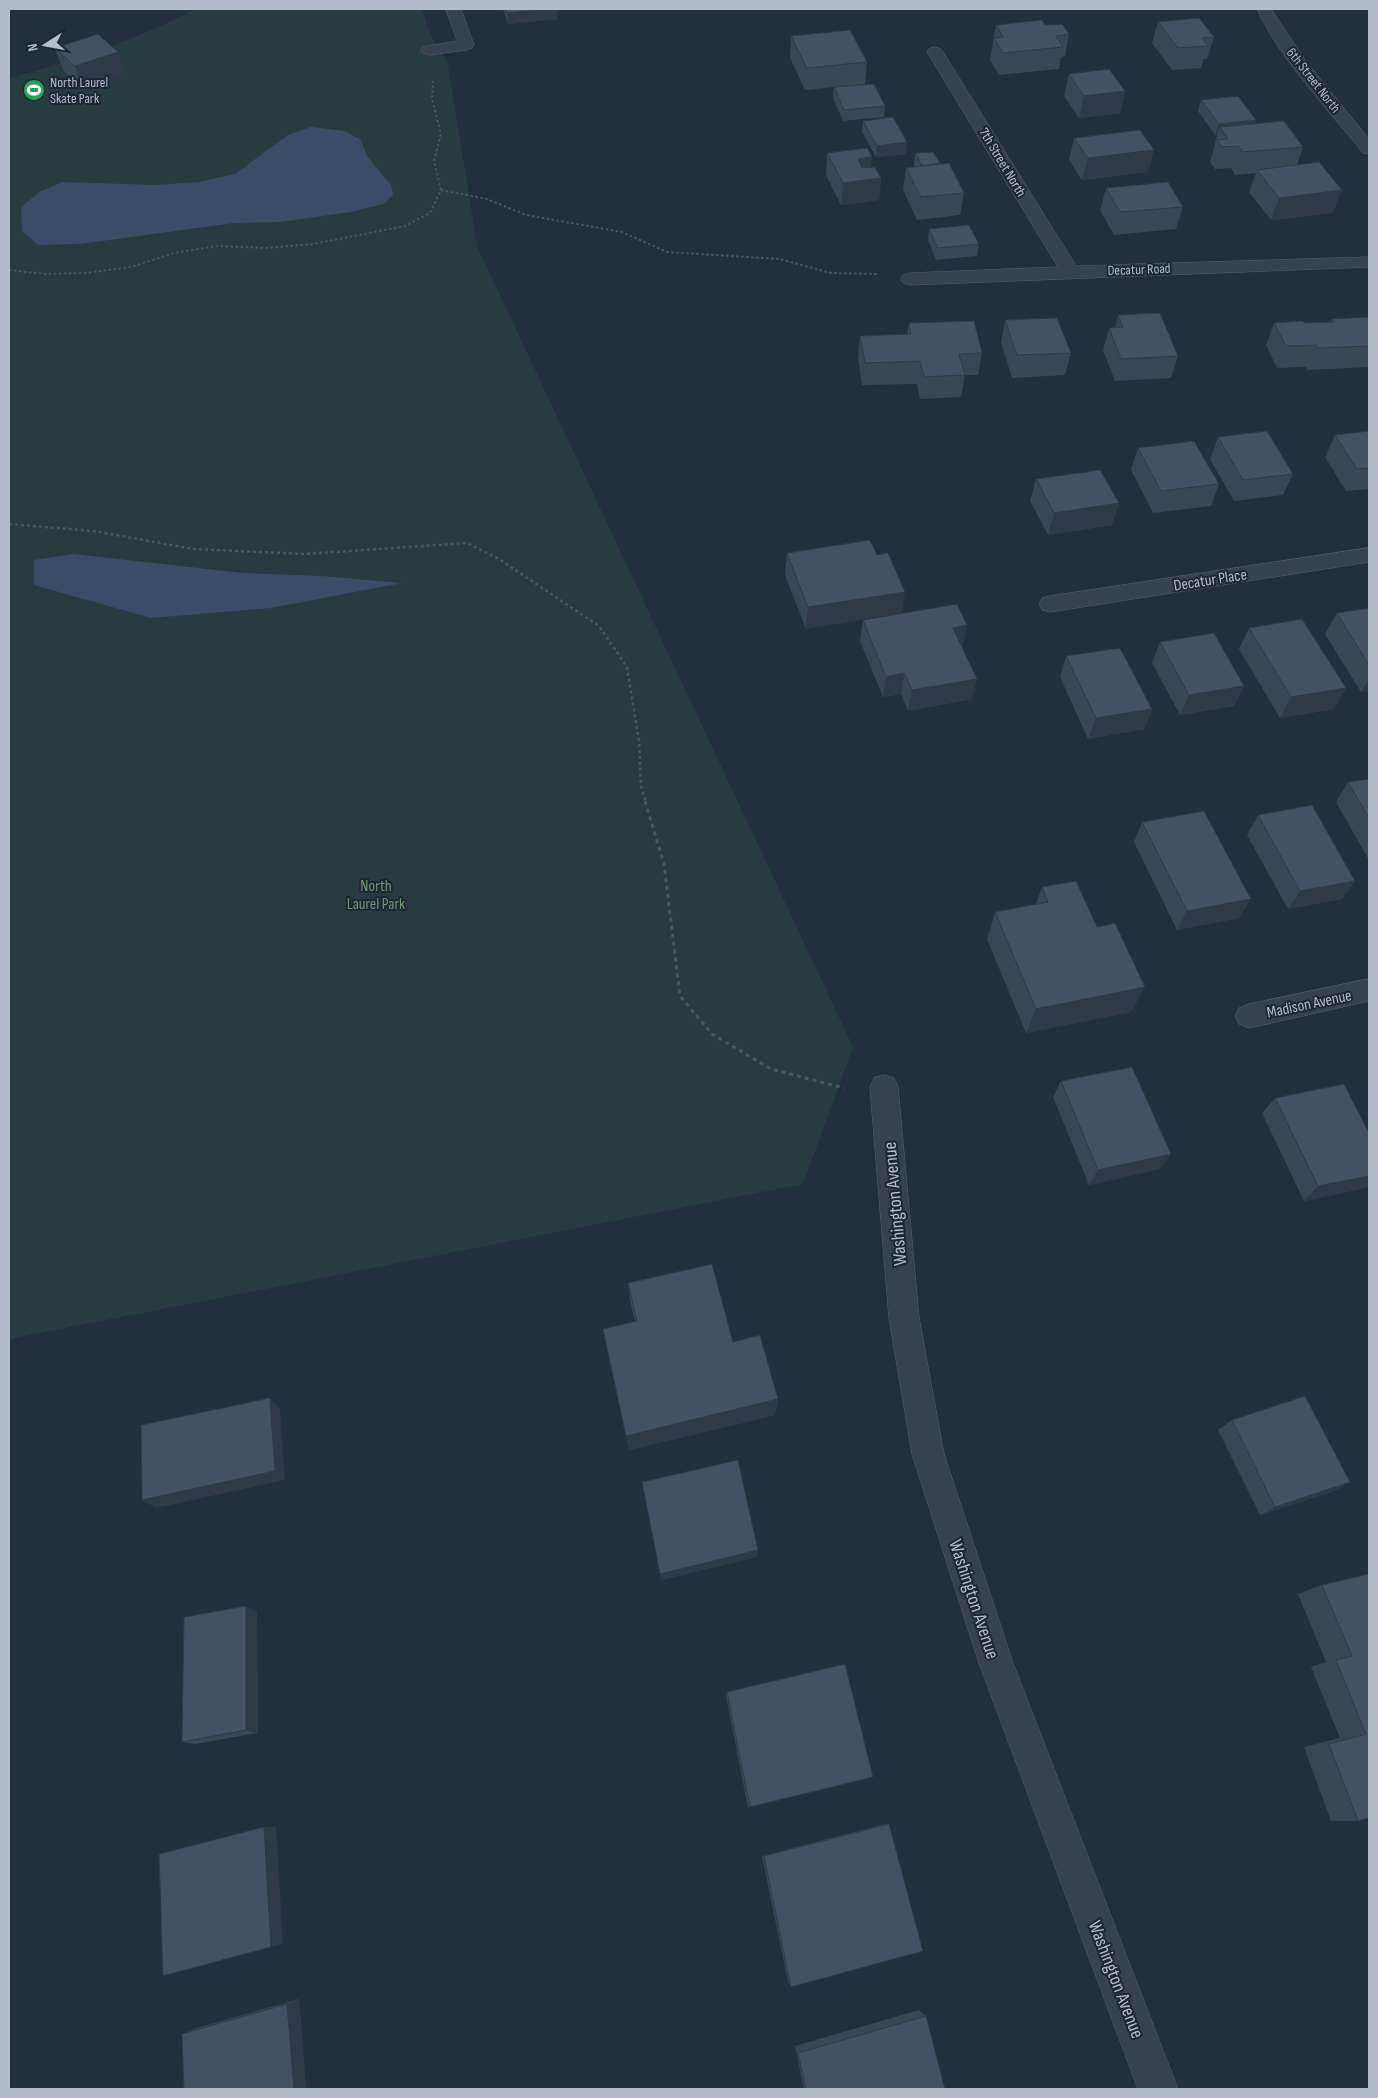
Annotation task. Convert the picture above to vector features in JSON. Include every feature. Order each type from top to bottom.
[{"type":"street","points":[[429,50],[466,45],[454,9]]},
{"type":"street","name":"6th Street North","points":[[1264,9],[1273,26],[1301,66],[1369,149]]},
{"type":"street","name":"7th Street North","points":[[935,52],[1070,272]]},
{"type":"street","name":"Decatur Road","points":[[910,279],[1369,262]]},
{"type":"street","name":"Decatur Place","points":[[1050,604],[1369,555]]},
{"type":"street","name":"Madison Avenue","points":[[1249,1016],[1369,990]]},
{"type":"street","name":"Washington Avenue","points":[[884,1087],[904,1318],[928,1454],[996,1663],[1158,2089]]},
{"type":"path","points":[[9,270],[45,274],[85,273],[131,267],[174,252],[217,246],[266,248],[313,244],[405,226],[430,213],[441,190],[434,162],[441,134],[432,100],[433,71],[429,50]]},
{"type":"path","points":[[441,190],[487,199],[526,215],[622,232],[667,252],[779,259],[831,273],[868,273],[910,279]]},
{"type":"path","points":[[9,524],[94,531],[193,549],[305,554],[425,544],[467,544],[499,560],[600,626],[627,667],[639,741],[641,786],[664,864],[680,996],[712,1034],[771,1069],[839,1088],[884,1087]]},
{"type":"green space","name":"North Laurel Park","points":[[196,9],[422,9],[430,34],[448,64],[477,246],[853,1047],[803,1184],[9,1339],[9,78],[57,65],[104,49]]},
{"type":"water","points":[[311,127],[345,131],[361,140],[367,156],[391,185],[393,195],[383,204],[351,212],[281,222],[234,223],[80,244],[38,245],[22,231],[21,207],[41,191],[63,182],[155,185],[199,182],[235,174],[288,135]]},
{"type":"water","points":[[73,554],[243,573],[321,576],[402,583],[271,608],[151,618],[34,585],[34,560]]},
{"type":"building","points":[[505,9],[549,9],[507,13]]},
{"type":"building","points":[[1199,18],[1214,37],[1202,38],[1208,46],[1178,48],[1158,22]]},
{"type":"building","points":[[1042,20],[1045,25],[1062,24],[1069,34],[1056,36],[1063,47],[1003,53],[994,38],[1003,37],[996,25]]},
{"type":"building","points":[[850,30],[867,62],[807,68],[791,36]]},
{"type":"building","points":[[98,34],[118,52],[75,66],[55,48]]},
{"type":"building","points":[[1109,69],[1125,91],[1084,96],[1069,74]]},
{"type":"building","points":[[874,84],[885,106],[844,110],[834,87]]},
{"type":"building","points":[[1238,96],[1256,120],[1219,124],[1201,100]]},
{"type":"building","points":[[893,117],[907,142],[877,146],[863,121]]},
{"type":"building","points":[[1284,121],[1303,147],[1243,152],[1238,146],[1222,147],[1217,140],[1228,139],[1220,127]]},
{"type":"building","points":[[1140,130],[1154,150],[1088,158],[1074,138]]},
{"type":"building","points":[[867,148],[872,157],[858,159],[862,168],[875,167],[881,178],[843,183],[827,153]]},
{"type":"building","points":[[933,152],[940,163],[922,166],[915,153]]},
{"type":"building","points":[[1319,162],[1342,190],[1279,198],[1257,170]]},
{"type":"building","points":[[949,163],[964,193],[921,197],[906,168]]},
{"type":"building","points":[[1168,182],[1183,207],[1120,212],[1106,188]]},
{"type":"building","points":[[969,225],[979,244],[938,248],[929,229]]},
{"type":"building","points":[[1160,313],[1178,356],[1121,359],[1109,328],[1123,327],[1118,315]]},
{"type":"building","points":[[1369,317],[1369,346],[1318,348],[1316,345],[1286,346],[1274,323],[1303,321],[1304,323],[1334,322],[1332,319]]},
{"type":"building","points":[[1057,318],[1071,353],[1017,355],[1005,320]]},
{"type":"building","points":[[974,321],[982,353],[959,354],[965,375],[924,377],[920,361],[865,363],[860,336],[911,334],[909,323]]},
{"type":"building","points":[[1267,431],[1293,474],[1243,480],[1218,437]]},
{"type":"building","points":[[1369,431],[1369,468],[1357,469],[1335,435]]},
{"type":"building","points":[[1194,441],[1219,484],[1161,491],[1138,448]]},
{"type":"building","points":[[1100,470],[1119,503],[1054,513],[1036,479]]},
{"type":"building","points":[[870,540],[877,555],[888,553],[905,592],[808,607],[787,553]]},
{"type":"building","points":[[957,604],[967,625],[953,628],[977,679],[912,690],[904,673],[886,677],[863,620]]},
{"type":"building","points":[[1369,608],[1369,665],[1337,613]]},
{"type":"building","points":[[1302,619],[1346,688],[1291,697],[1249,628]]},
{"type":"building","points":[[1214,633],[1244,686],[1189,695],[1160,642]]},
{"type":"building","points":[[1120,648],[1152,709],[1096,718],[1066,656]]},
{"type":"building","points":[[1369,779],[1369,818],[1348,782]]},
{"type":"building","points":[[1312,805],[1355,881],[1300,891],[1258,815]]},
{"type":"building","points":[[1204,811],[1251,899],[1187,911],[1142,822]]},
{"type":"building","points":[[1076,881],[1097,927],[1115,923],[1145,987],[1036,1009],[995,912],[1048,902],[1042,887]]},
{"type":"building","points":[[1132,1067],[1171,1154],[1098,1170],[1061,1081]]},
{"type":"building","points":[[1344,1084],[1369,1133],[1369,1176],[1318,1186],[1275,1098]]},
{"type":"building","points":[[712,1264],[733,1342],[760,1335],[778,1399],[626,1436],[603,1329],[637,1321],[628,1283]]},
{"type":"building","points":[[1305,1396],[1350,1482],[1275,1507],[1232,1420]]},
{"type":"building","points":[[270,1398],[275,1471],[142,1500],[141,1425]]},
{"type":"building","points":[[738,1460],[758,1550],[660,1574],[642,1482]]},
{"type":"building","points":[[1369,1574],[1369,1818],[1358,1821],[1329,1744],[1366,1734],[1336,1660],[1352,1656],[1322,1585]]},
{"type":"building","points":[[246,1606],[246,1730],[182,1742],[184,1617]]},
{"type":"building","points":[[845,1664],[873,1777],[750,1807],[727,1692]]},
{"type":"building","points":[[889,1824],[923,1951],[791,1987],[764,1856]]},
{"type":"building","points":[[264,1827],[271,1947],[163,1976],[159,1854]]},
{"type":"building","points":[[287,2004],[294,2089],[184,2089],[182,2034]]},
{"type":"building","points":[[926,2016],[945,2089],[806,2089],[798,2053]]},
{"type":"place","name":"North Laurel Skate Park","points":[[34,90]]}]
